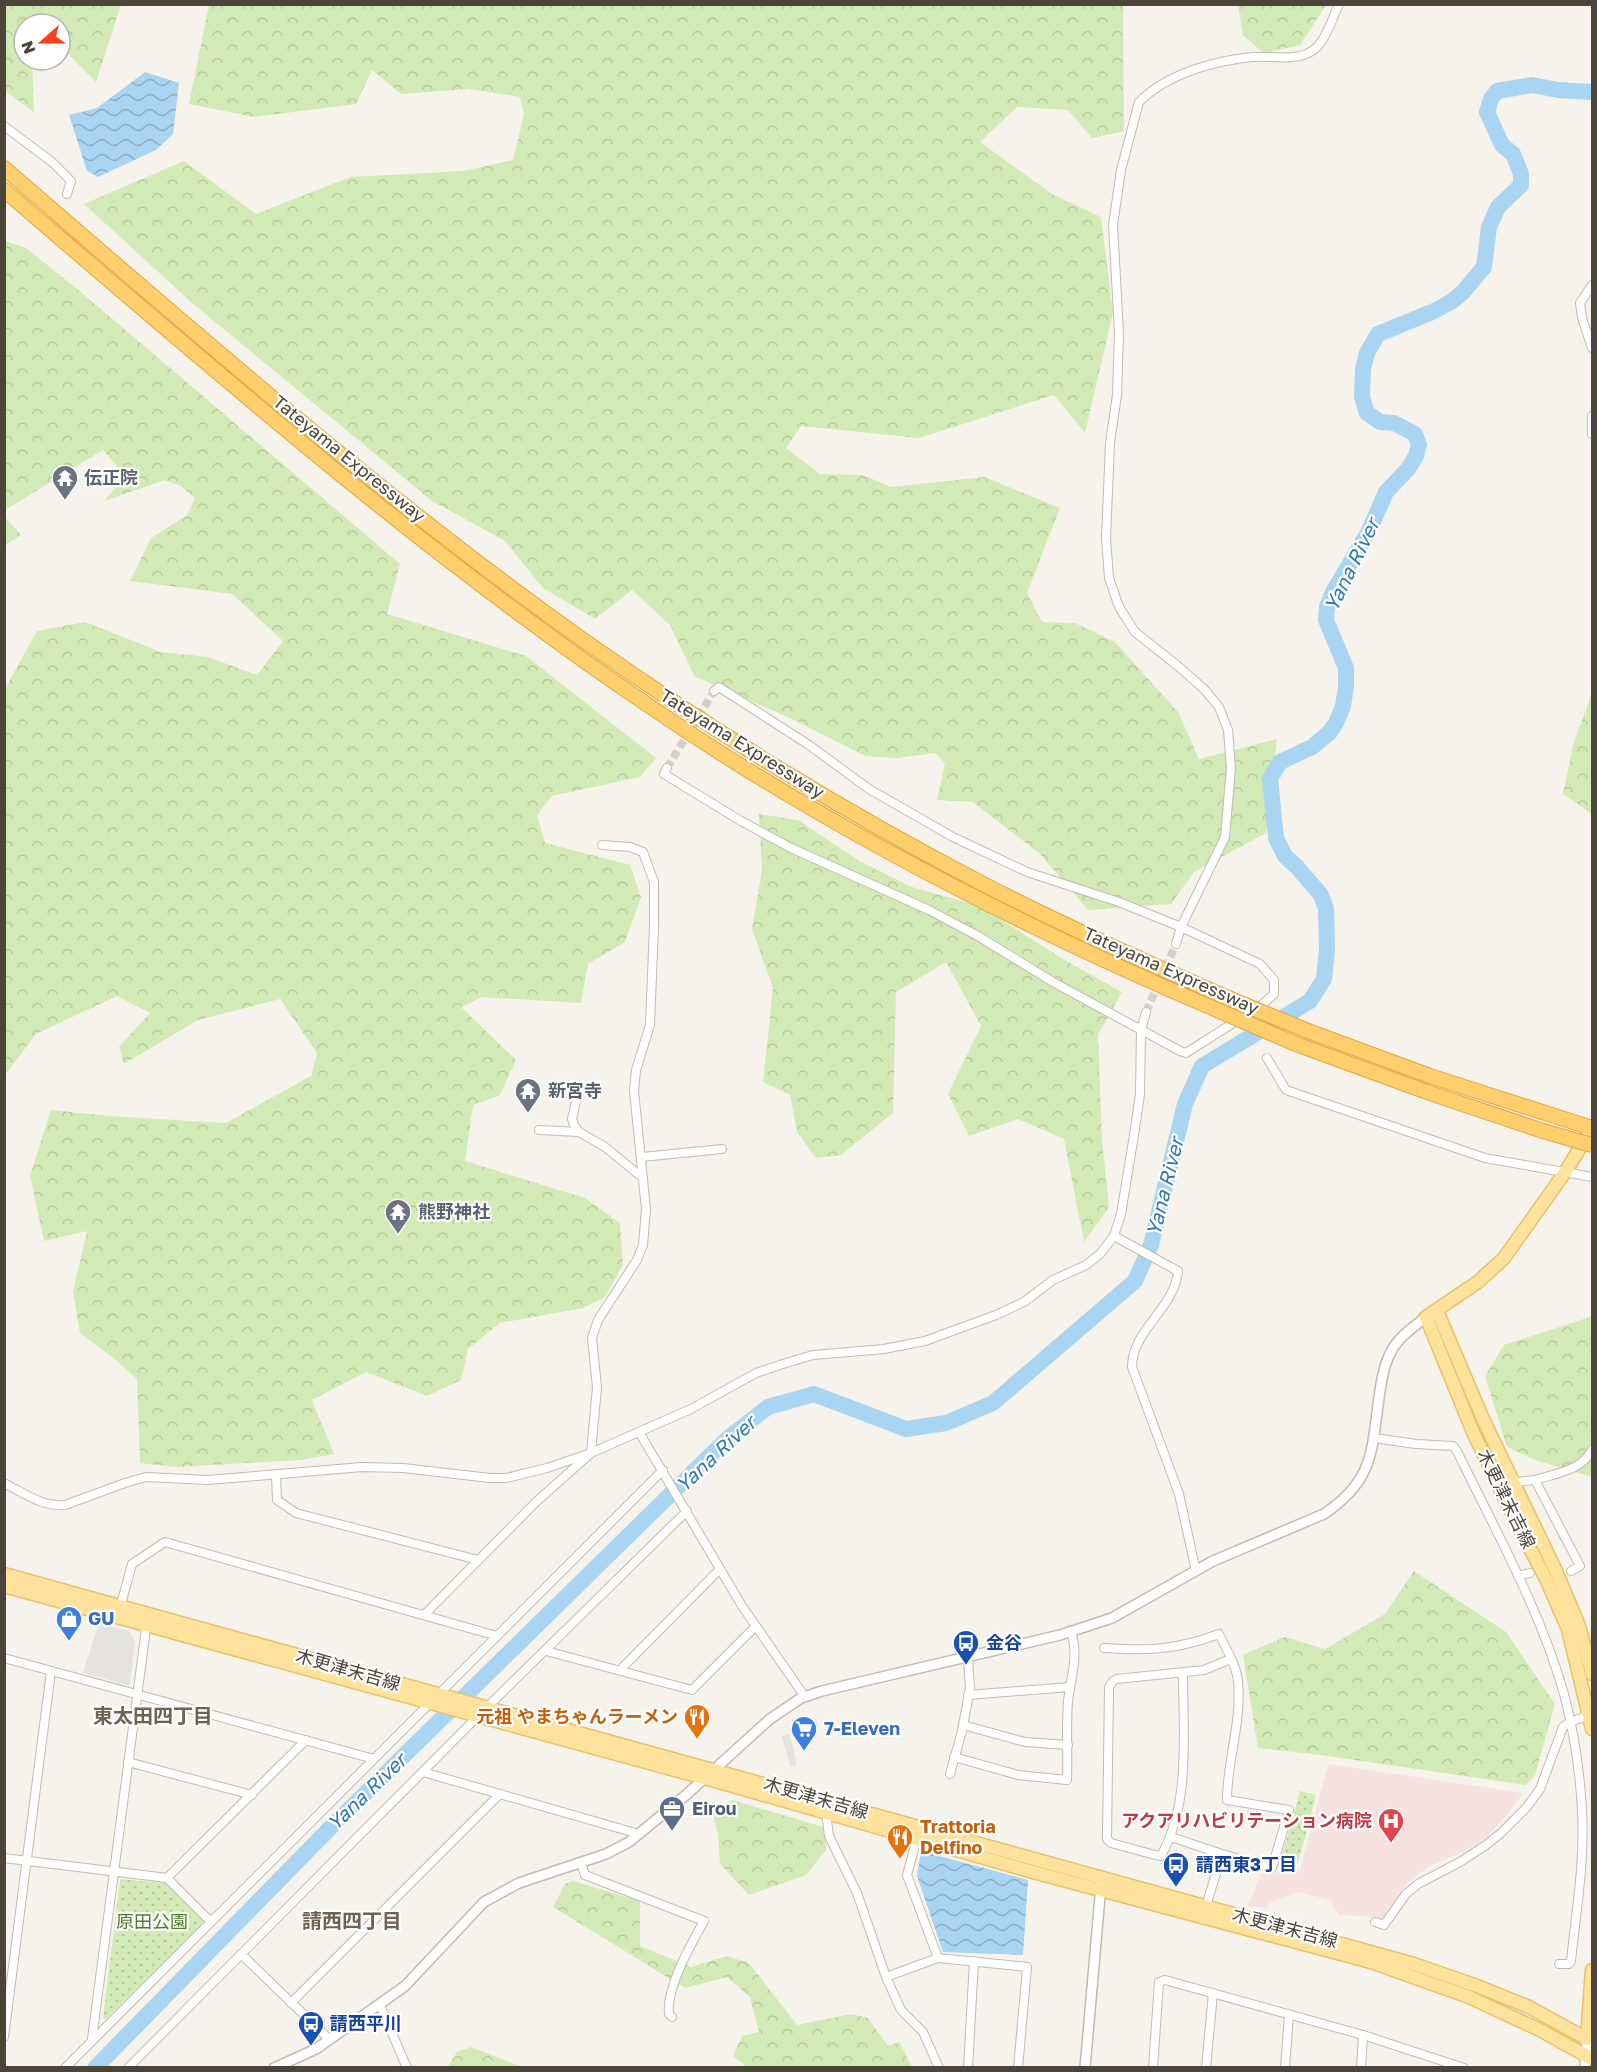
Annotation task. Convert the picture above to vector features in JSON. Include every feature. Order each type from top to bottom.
[{"type":"highway","name":"Tateyama Expressway","points":[[4,168],[353,465],[507,584],[659,692],[839,804],[987,886],[1116,949],[1228,998],[1308,1031],[1430,1076],[1593,1128]]},
{"type":"highway","name":"Tateyama Expressway","points":[[4,190],[353,486],[497,598],[648,706],[841,825],[979,901],[1109,964],[1296,1044],[1426,1092],[1593,1145]]},
{"type":"main road","points":[[1432,1314],[1478,1282],[1504,1258],[1566,1171],[1593,1128]]},
{"type":"main road","name":"木更津末吉線","points":[[1432,1314],[1515,1482],[1579,1626],[1593,1674]]},
{"type":"main road","name":"木更津末吉線","points":[[1432,1314],[1473,1432],[1546,1579],[1568,1629],[1593,1729]]},
{"type":"main road","name":"木更津末吉線","points":[[4,1574],[119,1611],[433,1699],[488,1708],[713,1769],[1371,1962],[1489,2007],[1540,2030],[1588,2060]]},
{"type":"main road","name":"木更津末吉線","points":[[4,1586],[119,1611]]},
{"type":"main road","name":"木更津末吉線","points":[[433,1699],[477,1718],[704,1778],[917,1838],[1101,1884],[1206,1906],[1425,1967],[1529,2007],[1590,2041]]},
{"type":"main road","points":[[1590,2041],[1593,1970]]},
{"type":"street","points":[[1176,944],[1181,927],[1225,837],[1231,768],[1229,741],[1223,714],[1212,699],[1178,666],[1139,636],[1128,624],[1109,578],[1106,538],[1110,443],[1117,395],[1119,358],[1113,225],[1116,191],[1139,102],[1145,96],[1166,82],[1213,63],[1254,57],[1287,58],[1308,52],[1318,46],[1339,4]]},
{"type":"street","points":[[4,126],[52,162],[71,181],[68,194]]},
{"type":"street","points":[[1593,285],[1580,303],[1582,318],[1593,348]]},
{"type":"street","points":[[1593,416],[1593,434]]},
{"type":"street","points":[[667,768],[664,774],[741,821],[821,863],[864,879],[929,910],[978,936],[1053,982],[1186,1053],[1263,1004],[1274,994],[1274,980],[1260,964],[1181,927],[1119,902],[1027,872],[953,837],[869,789],[809,746],[719,687],[714,691]]},
{"type":"street","points":[[424,1615],[536,1502],[591,1453],[597,1387],[592,1338],[598,1320],[637,1260],[643,1245],[646,1209],[634,1091],[636,1070],[650,1024],[654,882],[651,868],[643,852],[630,847],[602,845]]},
{"type":"street","points":[[4,1482],[43,1504],[57,1506],[146,1477],[208,1480],[362,1467],[506,1478],[547,1468],[591,1453],[691,1409],[756,1372],[813,1354],[884,1349],[925,1341],[996,1315],[1024,1302],[1053,1280],[1086,1265],[1100,1254],[1114,1236],[1121,1214],[1140,1094],[1141,1030],[1146,1012]]},
{"type":"street","points":[[1267,1058],[1286,1090],[1485,1158],[1593,1177]]},
{"type":"street","points":[[577,1097],[573,1119],[579,1132],[605,1147],[643,1178]]},
{"type":"street","points":[[539,1130],[579,1132]]},
{"type":"street","points":[[642,1157],[722,1149]]},
{"type":"street","points":[[1114,1236],[1178,1271],[1176,1286],[1143,1334],[1137,1346],[1132,1367],[1179,1494],[1196,1570]]},
{"type":"street","points":[[274,2067],[305,2055],[380,2005],[410,1980],[484,1902],[536,1876],[615,1850],[639,1834],[770,1719],[805,1697],[1071,1632],[1112,1618],[1213,1560],[1324,1515],[1339,1504],[1362,1478],[1369,1464],[1386,1362],[1393,1347],[1404,1335],[1432,1314]]},
{"type":"street","points":[[639,1432],[720,1569],[805,1697]]},
{"type":"street","points":[[1374,1438],[1453,1446],[1518,1576],[1546,1641],[1563,1693],[1577,1751],[1581,1803],[1582,1852],[1570,1961],[1569,1964],[1559,1964]]},
{"type":"street","points":[[1515,1482],[1535,1480],[1575,1467],[1586,1461],[1593,1450]]},
{"type":"street","points":[[65,2067],[433,1699],[665,1473]]},
{"type":"street","points":[[276,1475],[277,1500],[296,1513],[478,1560]]},
{"type":"street","points":[[1535,1480],[1580,1566],[1571,1571]]},
{"type":"street","points":[[128,2067],[546,1651],[685,1508]]},
{"type":"street","points":[[119,1611],[132,1564],[165,1542],[497,1636]]},
{"type":"street","points":[[620,1670],[720,1569]]},
{"type":"street","points":[[1518,1576],[1530,1573]]},
{"type":"street","points":[[92,2039],[147,1619]]},
{"type":"street","points":[[546,1651],[692,1690],[756,1626]]},
{"type":"street","points":[[954,1758],[1018,1775],[1067,1780],[1070,1687],[1075,1657],[1075,1643],[1071,1632]]},
{"type":"street","points":[[1104,1648],[1143,1651],[1190,1645],[1219,1634],[1238,1681],[1239,1718],[1228,1777],[1227,1800],[1288,1810],[1272,1868],[1171,1837]]},
{"type":"street","points":[[950,1774],[968,1695],[968,1657]]},
{"type":"street","points":[[4,1658],[374,1759]]},
{"type":"street","points":[[1183,1673],[1182,1791],[1171,1837],[1161,1856],[1111,1843],[1107,1839],[1109,1687],[1117,1678],[1204,1670],[1231,1659]]},
{"type":"street","points":[[4,2037],[51,1671]]},
{"type":"street","points":[[968,1695],[1070,1687]]},
{"type":"street","points":[[1375,1922],[1384,1925],[1406,1894],[1418,1884],[1460,1862],[1501,1833],[1540,1790],[1563,1727],[1590,1715]]},
{"type":"street","points":[[963,1725],[1025,1742],[1068,1745]]},
{"type":"street","points":[[167,1878],[306,1740]]},
{"type":"street","points":[[128,1762],[252,1795]]},
{"type":"street","points":[[423,1772],[639,1834]]},
{"type":"street","points":[[291,2002],[500,1794]]},
{"type":"street","points":[[826,1813],[829,1836],[857,1893],[886,1977],[901,2010],[923,2032],[939,2067]]},
{"type":"street","points":[[917,1838],[907,1875],[938,1958]]},
{"type":"street","points":[[1206,1906],[1222,1854]]},
{"type":"street","points":[[4,1858],[167,1878],[211,1922]]},
{"type":"street","points":[[581,1863],[585,1875],[704,1921],[681,1962],[669,2003],[669,2014],[672,2017]]},
{"type":"street","points":[[1085,2067],[1101,1884]]},
{"type":"street","points":[[241,1954],[330,2040]]},
{"type":"street","points":[[886,1977],[938,1958],[1027,1967],[1018,2067]]},
{"type":"street","points":[[968,2067],[974,1961]]},
{"type":"street","points":[[1154,2067],[1159,1982],[1165,1980],[1363,2035],[1440,2063],[1464,2067]]},
{"type":"street","points":[[1206,2067],[1213,1993]]},
{"type":"street","points":[[380,2005],[407,2067]]},
{"type":"street","points":[[1285,2067],[1289,2014]]},
{"type":"street","points":[[1361,2067],[1363,2035]]},
{"type":"street","points":[[1588,2060],[1590,2041]]},
{"type":"shaded area","points":[[99,1623],[129,1631],[135,1641],[130,1684],[83,1673]]},
{"type":"shaded area","points":[[817,1721],[818,1728],[791,1734],[790,1727]]},
{"type":"shaded area","points":[[790,1734],[797,1765],[790,1766],[782,1736]]},
{"type":"shaded area","name":"アクアリハビリテーション病院","points":[[1328,1764],[1523,1793],[1487,1837],[1463,1852],[1430,1866],[1408,1882],[1383,1919],[1370,1916],[1339,1915],[1330,1900],[1298,1892],[1271,1902],[1267,1908],[1248,1906],[1261,1874],[1300,1870]]},
{"type":"green space","points":[[5,4],[121,5],[96,82],[72,58],[72,12],[12,12],[12,72],[32,72],[34,112],[5,91]]},
{"type":"green space","points":[[1238,4],[1326,5],[1300,45],[1264,53],[1243,35]]},
{"type":"green space","points":[[209,5],[1123,5],[1124,131],[1092,138],[1068,110],[1017,107],[980,142],[1052,194],[1101,217],[1113,312],[1085,433],[1054,395],[919,438],[801,426],[786,448],[820,474],[863,475],[891,487],[985,477],[1060,508],[1027,593],[1042,622],[1075,623],[1115,642],[1178,712],[1199,759],[1277,739],[1266,833],[1194,872],[1171,904],[1088,910],[1040,854],[973,802],[937,800],[945,763],[935,753],[897,758],[865,756],[792,719],[694,676],[670,625],[632,590],[595,619],[543,588],[505,541],[432,501],[191,302],[84,204],[184,161],[256,214],[350,177],[463,171],[513,160],[524,114],[520,97],[469,89],[401,94],[372,70],[356,104],[254,117],[189,104]]},
{"type":"green space","points":[[5,241],[26,248],[82,293],[400,564],[387,614],[526,656],[656,758],[640,777],[552,796],[537,815],[545,843],[630,865],[641,897],[625,942],[588,964],[581,1003],[482,997],[461,1007],[516,1060],[500,1095],[473,1105],[465,1161],[585,1198],[620,1223],[623,1265],[605,1297],[583,1308],[500,1323],[468,1349],[461,1380],[427,1396],[366,1372],[312,1400],[334,1454],[301,1460],[175,1467],[140,1463],[137,1379],[80,1333],[73,1292],[87,1231],[44,1241],[30,1176],[51,1110],[226,1123],[311,1076],[317,1053],[280,999],[198,1020],[124,1064],[119,1047],[150,1013],[117,996],[36,1034],[5,1075],[5,689],[37,631],[85,622],[161,652],[208,657],[257,675],[283,641],[232,594],[130,581],[151,538],[187,515],[195,498],[181,486],[165,480],[104,501],[125,476],[103,450],[5,510]]},
{"type":"green space","points":[[4,516],[21,535],[5,545],[4,545]]},
{"type":"green space","points":[[1592,693],[1592,814],[1563,794],[1574,742]]},
{"type":"green space","points":[[759,814],[798,820],[861,862],[912,887],[979,906],[1068,962],[1122,992],[1098,1035],[1102,1140],[1109,1207],[1084,1242],[1064,1139],[1018,1119],[969,1136],[948,1094],[981,1026],[946,962],[896,992],[893,1113],[841,1155],[816,1158],[797,1132],[790,1095],[763,1082],[773,988],[752,929],[762,870]]},
{"type":"green space","points":[[1592,1314],[1592,1477],[1535,1460],[1507,1447],[1485,1376],[1504,1345],[1590,1317]]},
{"type":"green space","points":[[1414,1571],[1506,1632],[1555,1704],[1535,1775],[1526,1785],[1258,1748],[1243,1655],[1285,1637],[1325,1649],[1385,1614]]},
{"type":"green space","points":[[1300,1791],[1316,1795],[1298,1863],[1281,1859]]},
{"type":"green space","points":[[732,1800],[827,1828],[826,1850],[806,1875],[749,1895],[720,1864],[718,1833],[712,1812]]},
{"type":"green space","name":"原田公園","points":[[120,1879],[165,1883],[204,1920],[203,1924],[106,2019],[103,2018]]},
{"type":"green space","points":[[573,1881],[640,1901],[640,1946],[691,1967],[727,1956],[749,1963],[797,2025],[851,2014],[868,2018],[888,2046],[899,2042],[912,2067],[747,2067],[733,2056],[742,2036],[759,2032],[750,1997],[727,1977],[685,1988],[553,1907],[565,1884]]},
{"type":"green space","points":[[471,2047],[522,2067],[448,2067],[457,2052]]},
{"type":"water","points":[[145,72],[179,83],[173,134],[156,150],[98,177],[87,171],[69,115],[97,108]]},
{"type":"water","points":[[921,1851],[1028,1880],[1023,1955],[943,1952],[917,1876]]},
{"type":"waterway","name":"Yana River","points":[[95,2068],[331,1827],[727,1439],[768,1407],[814,1394],[906,1429],[946,1423],[993,1403],[1135,1281],[1151,1245],[1185,1104],[1202,1066],[1310,1001],[1324,979],[1327,949],[1326,909],[1321,895],[1285,856],[1276,838],[1270,779],[1280,762],[1312,747],[1330,732],[1336,723],[1343,706],[1346,668],[1326,620],[1327,607],[1333,592],[1369,531],[1386,492],[1408,469],[1416,456],[1419,445],[1415,434],[1394,423],[1380,422],[1367,413],[1362,397],[1363,369],[1367,353],[1378,334],[1451,302],[1463,292],[1484,267],[1489,227],[1498,207],[1521,185],[1521,174],[1513,154],[1502,145],[1487,112],[1491,99],[1497,91],[1532,85],[1558,90],[1592,92]]},
{"type":"tunnel","points":[[667,768],[714,691]]},
{"type":"tunnel","points":[[1146,1012],[1176,944]]},
{"type":"place","name":"伝正院","points":[[65,501]]},
{"type":"place","name":"新宮寺","points":[[528,1114]]},
{"type":"place","name":"熊野神社","points":[[398,1235]]},
{"type":"place","name":"GU","points":[[69,1642]]},
{"type":"place","name":"金谷","points":[[966,1666]]},
{"type":"place","name":"元祖 やまちゃんラーメン","points":[[697,1740]]},
{"type":"place","name":"7-Eleven","points":[[804,1752]]},
{"type":"place","name":"Eirou","points":[[672,1832]]},
{"type":"place","name":"アクアリハビリテーション病院","points":[[1391,1844]]},
{"type":"place","name":"Trattoria Delfino","points":[[900,1860]]},
{"type":"place","name":"請西東3丁目","points":[[1176,1888]]},
{"type":"place","name":"請西平川","points":[[311,2047]]},
{"type":"district","name":"東太田四丁目","points":[[153,1716]]},
{"type":"district","name":"請西四丁目","points":[[352,1921]]}]
